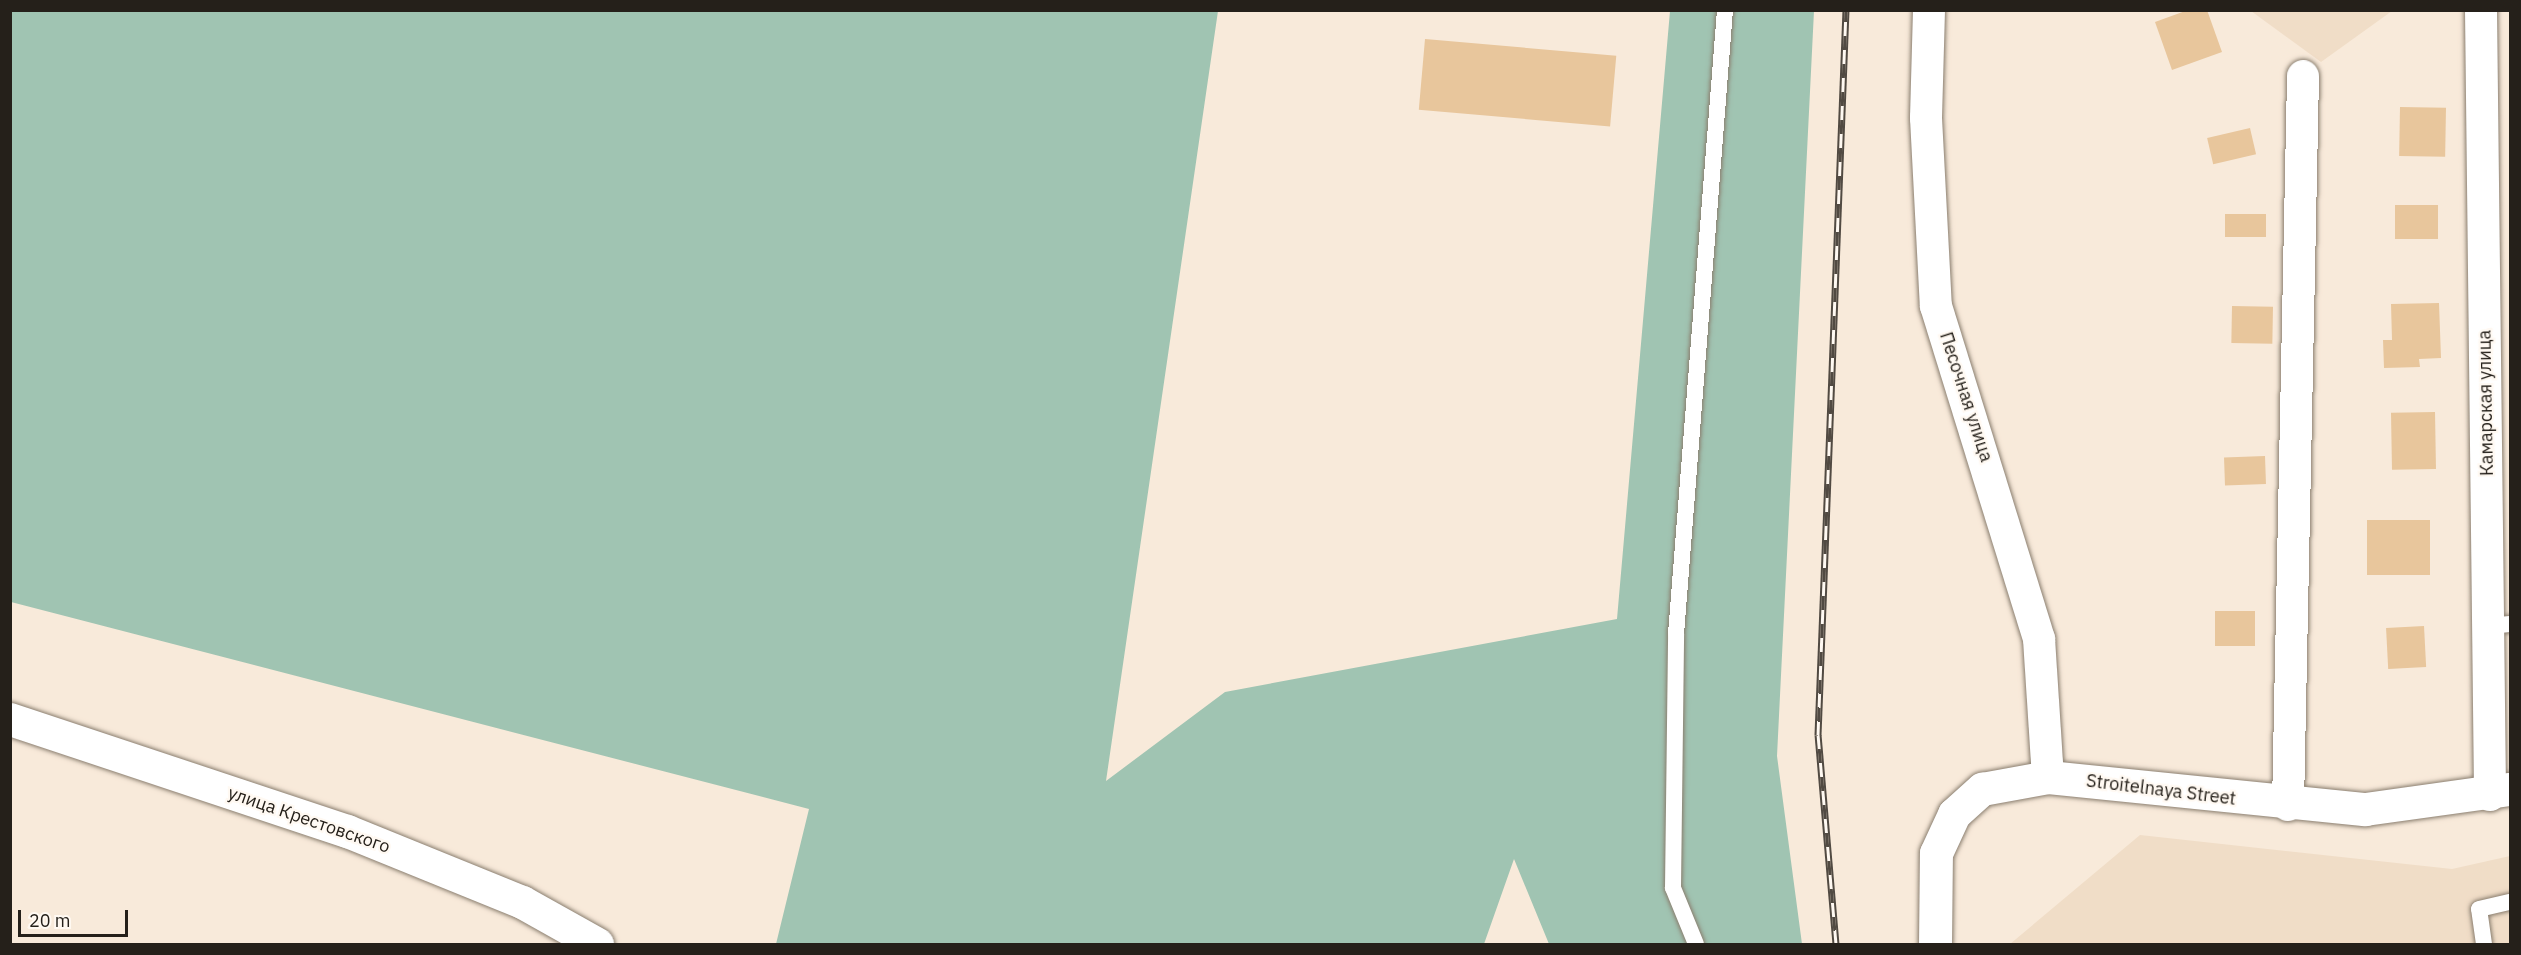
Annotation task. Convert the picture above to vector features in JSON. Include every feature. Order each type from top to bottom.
[{"type":"street","name":"Песочная улица","points":[[1929,10],[1926,118],[1936,306],[2039,639],[2048,777]]},
{"type":"street","name":"Камарская улица","points":[[2481,10],[2499,625],[2500,792]]},
{"type":"street","points":[[2288,805],[2303,76]]},
{"type":"street","name":"улица Крестовского","points":[[10,719],[347,831],[522,902],[597,945]]},
{"type":"street","name":"Stroitelnaya Street","points":[[1935,945],[1936,853],[1954,814],[1982,789],[2048,777],[2288,805],[2365,809],[2500,792]]},
{"type":"lane","points":[[1696,945],[1673,888],[1676,634],[1725,10]]},
{"type":"lane","points":[[2484,945],[2480,909],[2511,902]]},
{"type":"shaded area","points":[[2251,11],[2392,11],[2321,62]]},
{"type":"shaded area","points":[[2140,835],[2452,869],[2510,856],[2510,944],[2010,944]]},
{"type":"green space","points":[[10,11],[1218,11],[1106,781],[1225,692],[1617,619],[1670,11],[1814,11],[1777,756],[1802,944],[1549,944],[1514,859],[1484,944],[776,944],[809,809],[11,602]]},
{"type":"building","points":[[2188,10],[2207,10],[2222,52],[2172,70],[2155,22]]},
{"type":"building","points":[[1425,39],[1616,56],[1610,126],[1419,110]]},
{"type":"building","points":[[2400,107],[2446,108],[2445,157],[2399,156]]},
{"type":"building","points":[[2250,128],[2256,154],[2213,164],[2207,138]]},
{"type":"building","points":[[2395,205],[2438,205],[2438,239],[2395,239]]},
{"type":"building","points":[[2225,214],[2266,214],[2266,237],[2225,237]]},
{"type":"building","points":[[2439,303],[2441,358],[2419,359],[2420,367],[2384,368],[2383,340],[2392,340],[2391,304]]},
{"type":"building","points":[[2232,306],[2273,307],[2272,344],[2231,343]]},
{"type":"building","points":[[2435,412],[2436,469],[2392,470],[2391,413]]},
{"type":"building","points":[[2265,456],[2266,484],[2225,485],[2224,457]]},
{"type":"building","points":[[2367,520],[2430,520],[2430,575],[2367,575]]},
{"type":"building","points":[[2215,611],[2255,611],[2255,646],[2215,646]]},
{"type":"building","points":[[2424,626],[2426,667],[2388,669],[2386,628]]},
{"type":"railway","points":[[1836,944],[1818,735],[1846,10]]}]
